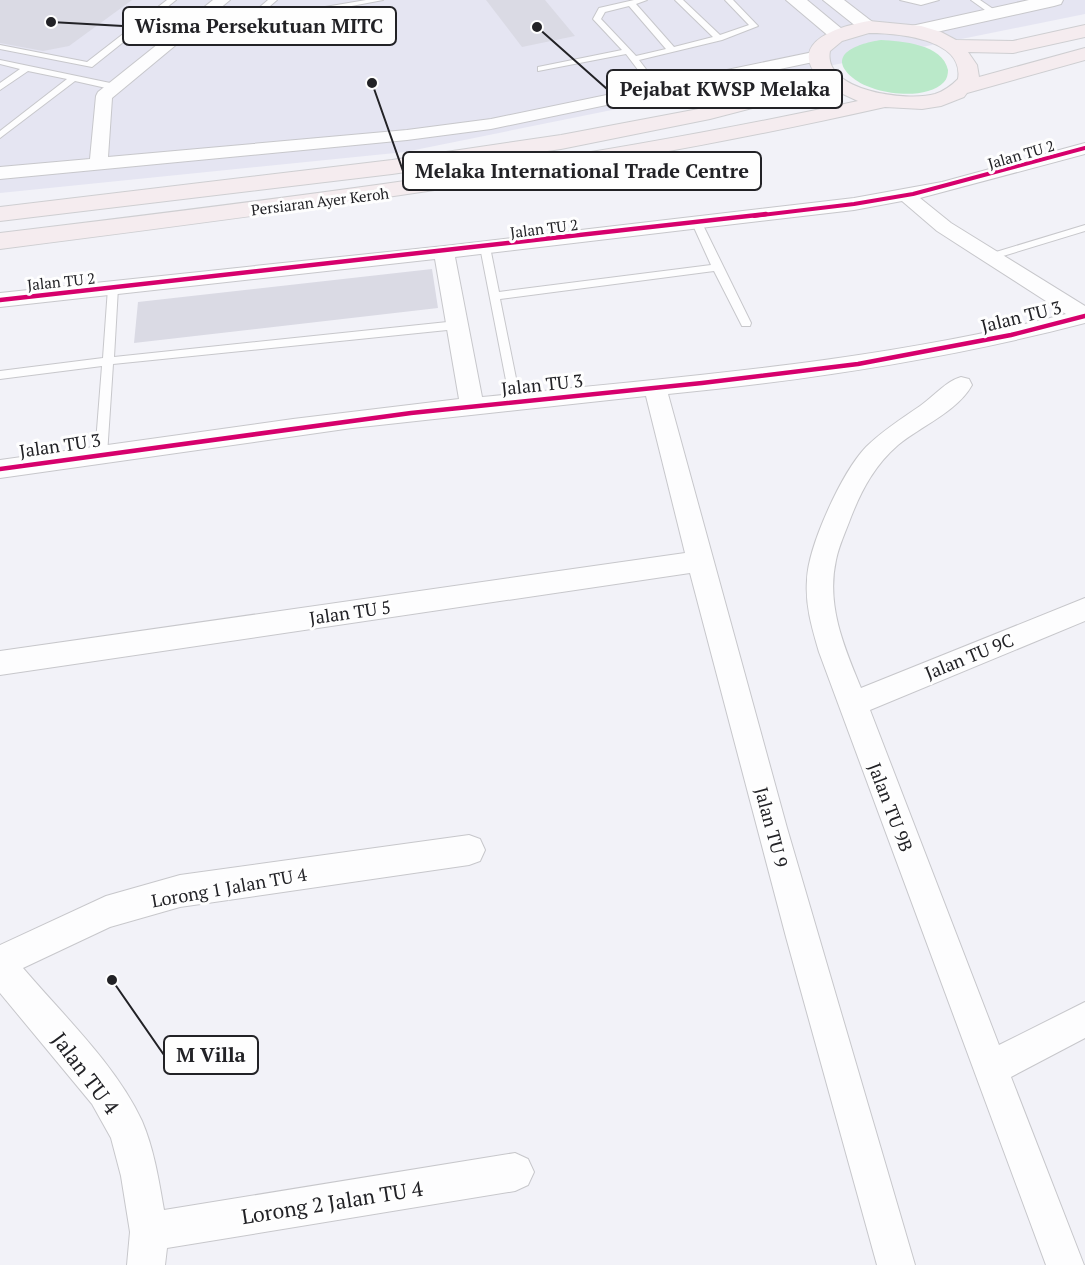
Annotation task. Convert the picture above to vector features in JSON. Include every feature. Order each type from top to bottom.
[{"type":"main road","points":[[962,88],[969,78],[969,67],[962,56],[950,46],[914,31],[869,27],[838,34],[821,47],[818,56],[821,68],[833,81],[865,97],[908,103],[931,102],[950,96],[962,88],[1085,54]]},
{"type":"main road","points":[[950,46],[1013,47],[1085,31]]},
{"type":"main road","name":"Persiaran Ayer Keroh","points":[[0,216],[64,206],[392,167],[561,142],[710,113],[833,81]]},
{"type":"main road","name":"Persiaran Ayer Keroh","points":[[0,241],[400,190],[529,170],[670,146],[885,101]]},
{"type":"street","points":[[99,163],[104,96],[222,0]]},
{"type":"street","points":[[795,0],[838,34]]},
{"type":"street","points":[[832,0],[869,27]]},
{"type":"street","points":[[914,31],[995,13],[1019,3],[1054,0]]},
{"type":"street","points":[[0,173],[491,124],[818,56]]},
{"type":"street","name":"Jalan TU 2","points":[[0,300],[485,248],[907,196],[960,184],[1085,148]]},
{"type":"street","points":[[907,196],[944,227],[1085,316]]},
{"type":"street","points":[[444,252],[471,406]]},
{"type":"street","name":"Jalan TU 3","points":[[0,469],[471,406],[655,388],[828,367],[1003,338],[1085,316]]},
{"type":"street","name":"Jalan TU 9B","points":[[961,385],[946,401],[903,428],[871,456],[846,499],[822,561],[820,599],[830,640],[852,704],[1065,1265]]},
{"type":"street","name":"Jalan TU 9","points":[[655,388],[832,1049],[896,1265]]},
{"type":"street","name":"Jalan TU 5","points":[[0,663],[700,561]]},
{"type":"street","name":"Jalan TU 9C","points":[[852,704],[1085,609]]},
{"type":"street","name":"Lorong 1 Jalan TU 4","points":[[0,962],[106,912],[180,891],[470,850]]},
{"type":"street","name":"Jalan TU 4","points":[[0,967],[105,1091],[128,1132],[140,1176],[147,1249]]},
{"type":"street","points":[[990,1069],[1085,1019]]},
{"type":"street","name":"Lorong 2 Jalan TU 4","points":[[147,1249],[515,1172]]},
{"type":"lane","points":[[0,47],[89,65],[172,0]]},
{"type":"lane","points":[[248,21],[273,0]]},
{"type":"lane","points":[[307,14],[323,0]]},
{"type":"lane","points":[[206,13],[266,22],[374,0]]},
{"type":"lane","points":[[643,0],[602,10],[597,19],[628,51],[657,89]]},
{"type":"lane","points":[[679,0],[719,39]]},
{"type":"lane","points":[[634,59],[719,39],[754,26],[729,0]]},
{"type":"lane","points":[[904,0],[921,3],[935,0]]},
{"type":"lane","points":[[975,0],[995,13]]},
{"type":"lane","points":[[631,3],[672,50]]},
{"type":"lane","points":[[540,69],[628,51]]},
{"type":"lane","points":[[0,62],[115,87]]},
{"type":"lane","points":[[0,87],[26,68]]},
{"type":"lane","points":[[2,131],[74,78]]},
{"type":"lane","points":[[697,223],[746,323]]},
{"type":"lane","points":[[990,256],[1085,228]]},
{"type":"lane","points":[[485,248],[515,403]]},
{"type":"lane","points":[[494,296],[717,267]]},
{"type":"lane","points":[[101,454],[113,288]]},
{"type":"lane","points":[[0,375],[109,361],[457,325]]},
{"type":"shaded area","points":[[0,0],[1085,0],[1085,14],[405,152],[0,193]]},
{"type":"green space","points":[[881,40],[910,43],[930,49],[945,61],[948,70],[946,79],[935,88],[912,94],[885,92],[862,84],[845,70],[842,62],[844,56],[855,47]]},
{"type":"building","points":[[0,0],[132,0],[69,46],[43,51],[0,43]]},
{"type":"building","points":[[486,0],[545,0],[575,36],[522,47]]},
{"type":"building","points":[[432,269],[438,308],[134,343],[138,302]]},
{"type":"cycle path","points":[[0,300],[444,252],[854,204],[942,187],[1085,148]]},
{"type":"cycle path","points":[[0,469],[411,413],[702,383],[858,364],[1011,335],[1085,316]]},
{"type":"place","name":"Wisma Persekutuan MITC","points":[[51,22]]},
{"type":"place","name":"Pejabat KWSP Melaka","points":[[537,27]]},
{"type":"place","name":"Melaka International Trade Centre","points":[[372,83]]},
{"type":"place","name":"M Villa","points":[[112,980]]}]
